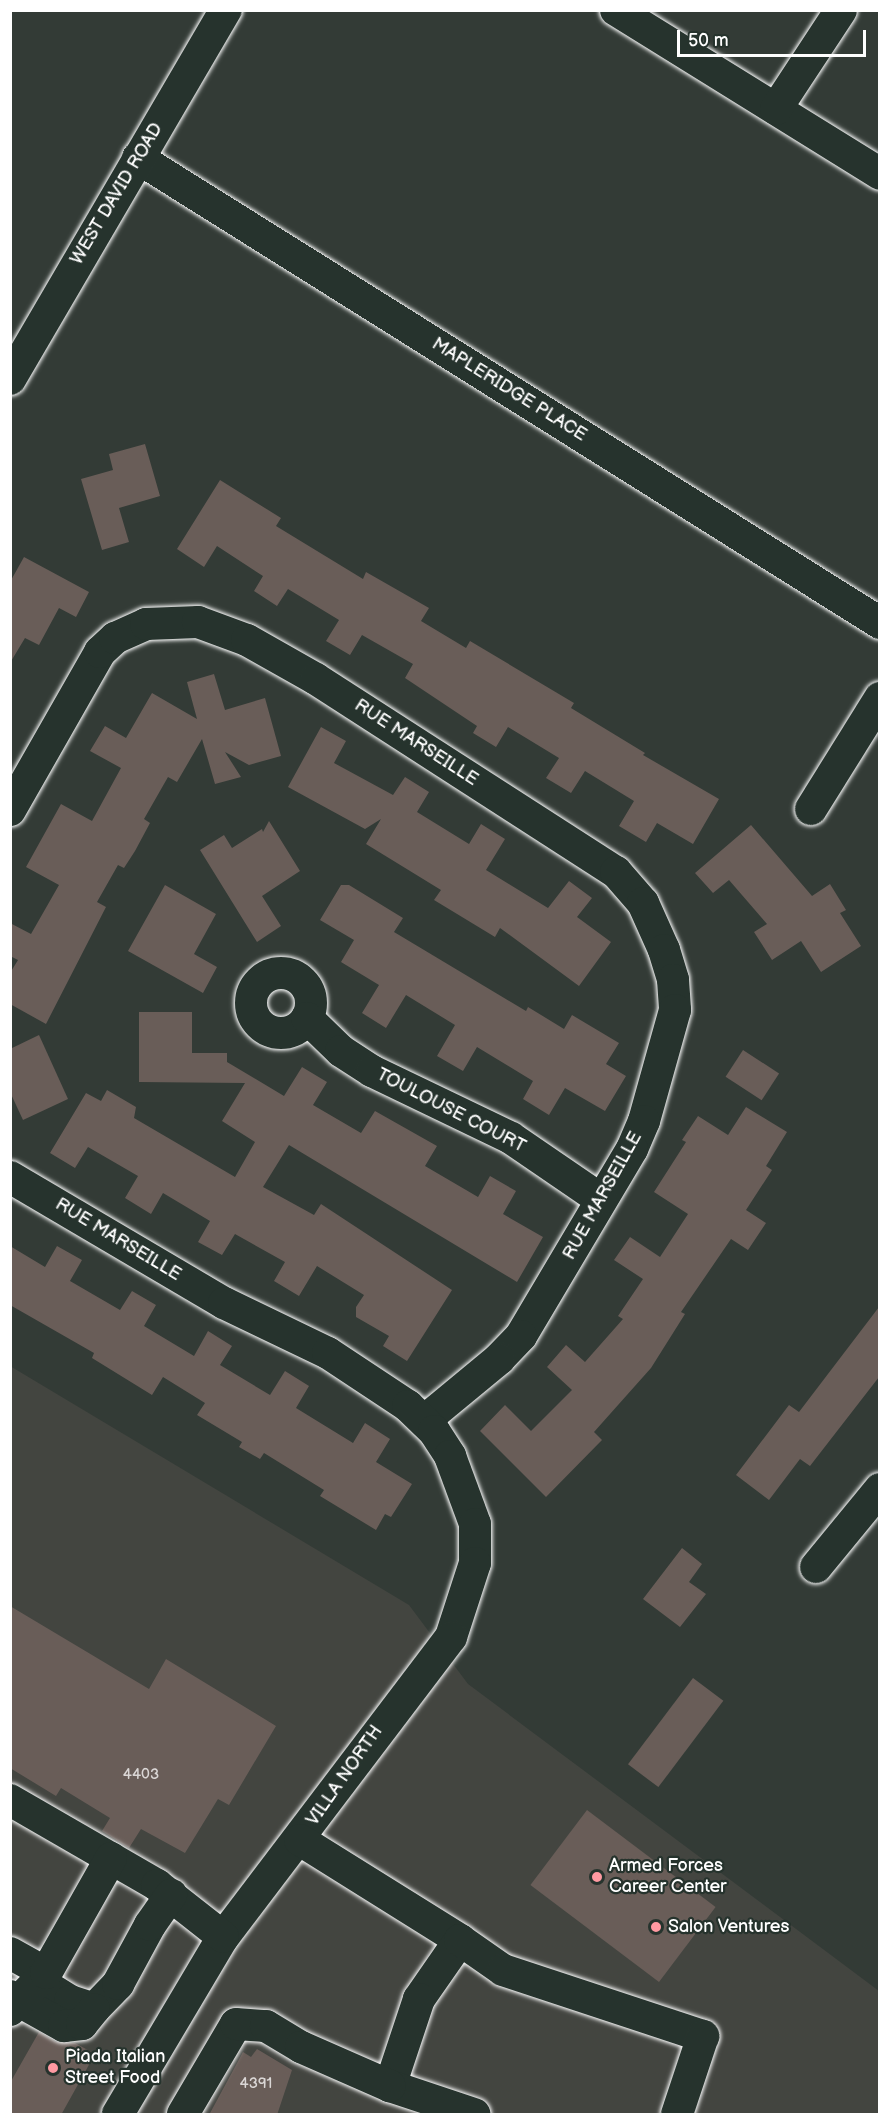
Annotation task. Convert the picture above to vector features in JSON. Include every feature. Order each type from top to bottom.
[{"type":"street","name":"WEST DAVID ROAD","points":[[10,378],[19,345],[138,158],[226,10]]},
{"type":"street","points":[[616,10],[879,174]]},
{"type":"street","points":[[776,109],[841,10]]},
{"type":"street","name":"MAPLERIDGE PLACE","points":[[138,158],[879,623]]},
{"type":"street","name":"RUE MARSEILLE","points":[[10,1177],[224,1303],[364,1375],[424,1421],[499,1359],[521,1336],[644,1121],[675,1010],[673,980],[664,950],[643,903],[616,872],[316,679],[247,640],[198,622],[164,620],[146,624],[115,638],[99,652],[12,801]]},
{"type":"street","points":[[811,809],[879,698]]},
{"type":"street","name":"TOULOUSE COURT","points":[[307,1018],[341,1051],[372,1071],[511,1138],[600,1199]]},
{"type":"street","name":"VILLA NORTH","points":[[118,2115],[223,1937],[300,1840],[373,1734],[451,1637],[475,1563],[475,1524],[461,1479],[434,1431],[424,1421]]},
{"type":"street","points":[[816,1567],[879,1489]]},
{"type":"street","points":[[10,1800],[171,1895],[223,1937]]},
{"type":"street","points":[[300,1840],[503,1970],[703,2036],[677,2115]]},
{"type":"street","points":[[21,1996],[111,1858]]},
{"type":"street","points":[[21,1996],[70,2001],[94,2009],[118,1983],[150,1925],[171,1895]]},
{"type":"street","points":[[390,2086],[419,1999],[459,1940]]},
{"type":"street","points":[[10,1953],[21,1996]]},
{"type":"street","points":[[183,2115],[236,2024],[266,2026],[341,2066],[390,2086],[474,2115]]},
{"type":"shaded area","points":[[10,1366],[409,1605],[468,1684],[879,1991],[879,2114],[11,2114]]},
{"type":"building","points":[[145,444],[160,496],[119,508],[129,542],[102,550],[81,479],[113,470],[109,454]]},
{"type":"building","points":[[220,480],[281,518],[276,526],[363,579],[366,572],[429,608],[421,621],[466,648],[470,641],[574,703],[571,708],[645,753],[643,755],[719,799],[693,844],[657,823],[646,842],[619,826],[634,801],[585,771],[571,793],[546,778],[559,758],[508,727],[496,747],[473,733],[477,726],[405,678],[413,664],[362,635],[350,655],[326,641],[339,620],[288,589],[277,606],[254,591],[263,576],[217,546],[204,567],[177,549]]},
{"type":"building","points":[[24,557],[89,592],[76,617],[59,608],[39,645],[25,638],[10,663],[10,582]]},
{"type":"building","points":[[214,674],[225,710],[265,698],[281,756],[249,765],[225,752],[241,777],[215,784],[202,739],[177,782],[168,777],[144,819],[150,823],[135,851],[124,868],[118,865],[97,902],[106,907],[46,1024],[10,1004],[10,973],[18,960],[10,956],[10,923],[31,934],[59,885],[26,867],[61,804],[92,821],[121,768],[90,751],[105,726],[126,738],[152,693],[197,719],[187,682]]},
{"type":"building","points":[[321,727],[346,741],[334,763],[393,795],[405,777],[429,792],[417,812],[469,844],[481,824],[505,839],[486,870],[548,908],[569,881],[592,898],[577,917],[611,942],[579,986],[500,928],[495,937],[434,900],[441,890],[366,844],[381,819],[365,829],[288,787]]},
{"type":"building","points":[[269,821],[300,871],[262,896],[281,926],[257,942],[200,850],[224,835],[232,848],[262,829],[263,832]]},
{"type":"building","points":[[751,825],[812,896],[830,884],[846,910],[840,913],[861,946],[821,972],[801,941],[772,960],[754,932],[767,924],[729,880],[713,893],[695,873]]},
{"type":"building","points":[[165,885],[216,914],[194,954],[217,967],[203,993],[128,951]]},
{"type":"building","points":[[341,885],[349,885],[403,918],[394,932],[526,1011],[528,1007],[564,1029],[572,1015],[619,1043],[606,1064],[626,1076],[605,1111],[565,1088],[549,1115],[523,1099],[533,1081],[477,1047],[463,1071],[437,1056],[455,1025],[406,995],[386,1028],[362,1013],[379,985],[341,962],[354,940],[320,920]]},
{"type":"building","points":[[139,1012],[192,1012],[192,1053],[227,1053],[227,1062],[284,1096],[302,1067],[327,1082],[313,1105],[361,1133],[375,1111],[437,1146],[425,1166],[478,1197],[490,1176],[516,1191],[503,1214],[543,1237],[517,1282],[289,1145],[263,1187],[314,1215],[321,1204],[452,1290],[407,1361],[383,1346],[389,1336],[356,1317],[356,1307],[364,1295],[317,1266],[299,1296],[274,1281],[285,1262],[235,1234],[222,1255],[198,1242],[210,1221],[163,1193],[151,1214],[125,1198],[138,1176],[88,1147],[75,1168],[50,1153],[86,1093],[101,1101],[107,1090],[136,1107],[134,1118],[235,1177],[255,1142],[222,1121],[245,1083],[139,1082]]},
{"type":"building","points":[[39,1035],[68,1099],[23,1120],[10,1092],[10,1049]]},
{"type":"building","points":[[743,1050],[779,1073],[762,1100],[726,1077]]},
{"type":"building","points":[[746,1107],[787,1132],[766,1166],[772,1170],[746,1210],[766,1223],[748,1250],[731,1239],[681,1312],[685,1314],[651,1368],[594,1432],[602,1440],[546,1497],[480,1431],[505,1405],[531,1431],[572,1390],[547,1367],[566,1345],[585,1362],[623,1319],[618,1316],[643,1279],[614,1260],[630,1237],[660,1257],[688,1214],[654,1192],[686,1142],[682,1140],[698,1116],[728,1135]]},
{"type":"building","points":[[10,1246],[45,1267],[57,1246],[82,1260],[70,1281],[120,1310],[132,1291],[156,1305],[144,1326],[194,1356],[208,1331],[232,1346],[220,1365],[270,1395],[285,1371],[309,1386],[296,1408],[353,1443],[365,1423],[390,1439],[376,1462],[412,1484],[391,1517],[385,1514],[376,1530],[320,1496],[324,1490],[264,1453],[260,1459],[239,1447],[242,1442],[197,1415],[205,1403],[163,1377],[152,1395],[92,1358],[94,1353],[10,1305]]},
{"type":"building","points":[[879,1307],[879,1377],[810,1466],[800,1459],[769,1500],[736,1475],[789,1405],[799,1412]]},
{"type":"building","points":[[682,1548],[702,1564],[689,1582],[706,1594],[680,1627],[643,1599]]},
{"type":"building","points":[[10,1606],[149,1689],[166,1659],[276,1726],[229,1805],[218,1799],[185,1853],[141,1829],[129,1848],[102,1831],[110,1818],[61,1788],[56,1796],[10,1768]]},
{"type":"building","points":[[693,1678],[723,1701],[658,1787],[628,1764]]},
{"type":"building","points":[[587,1810],[716,1907],[659,1982],[530,1885]]},
{"type":"building","name":"Piada Italian Street Food","points":[[39,2032],[56,2042],[75,2043],[95,2054],[61,2115],[10,2115],[10,2083]]},
{"type":"building","points":[[257,2049],[292,2070],[277,2115],[209,2115],[243,2052],[251,2057]]},
{"type":"place","name":"Armed Forces Career Center","points":[[597,1877]]},
{"type":"place","name":"Salon Ventures","points":[[656,1927]]},
{"type":"place","name":"Piada Italian Street Food","points":[[53,2068]]}]
